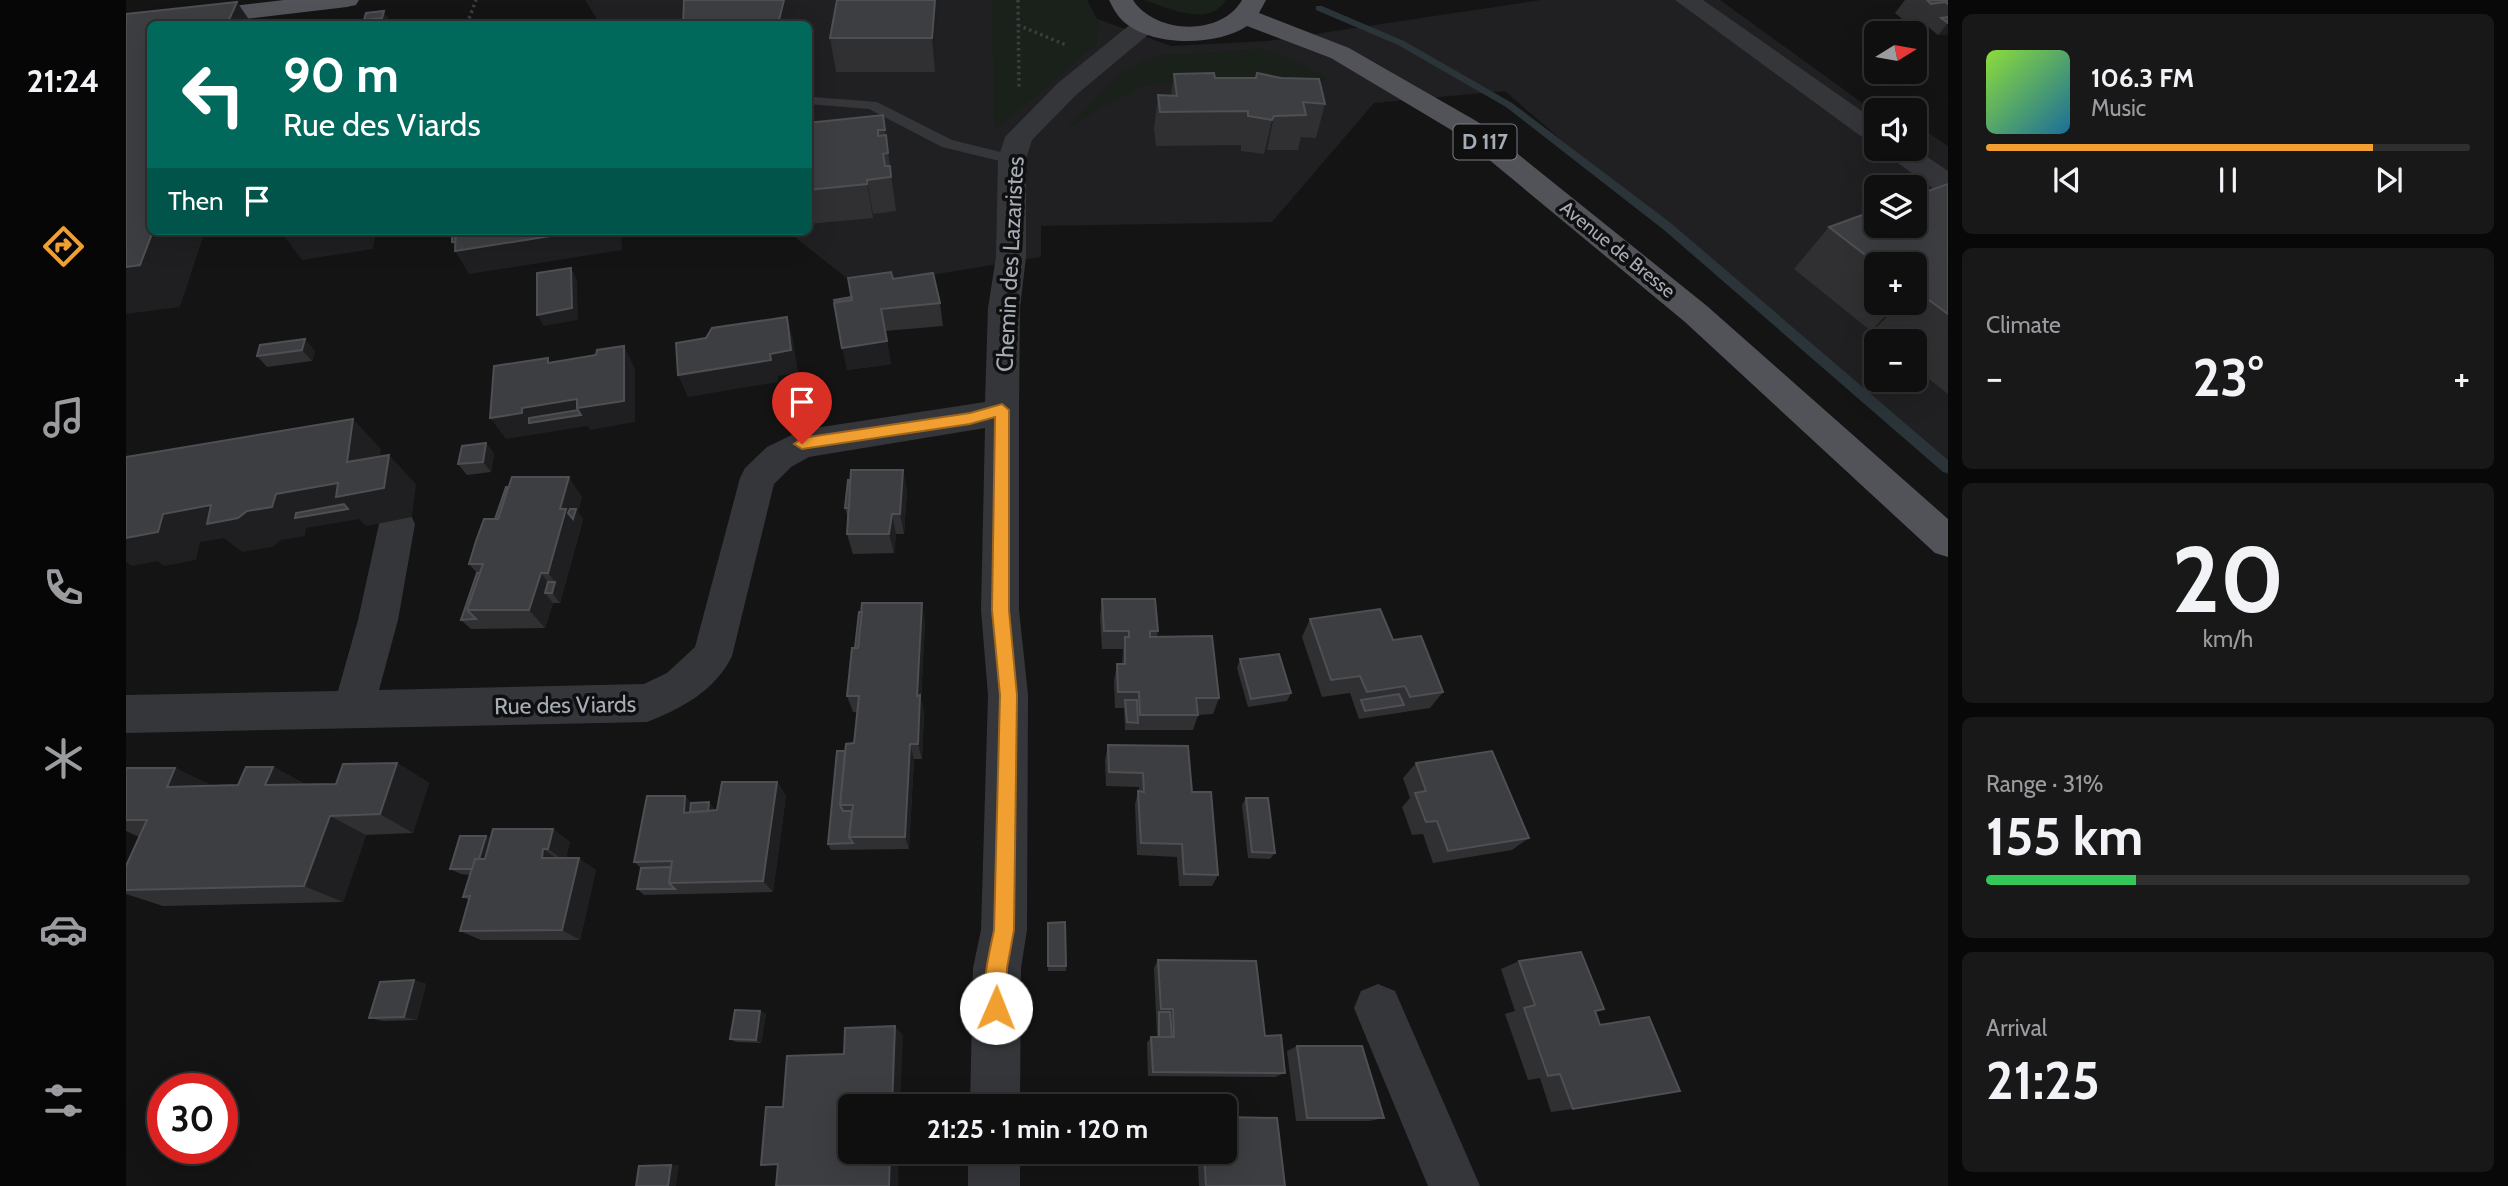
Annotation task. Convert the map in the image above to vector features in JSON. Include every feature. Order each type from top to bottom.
[{"type":"main road","points":[[168,21],[347,0]]},
{"type":"main road","points":[[1121,0],[1132,16],[1146,24],[1182,33],[1219,30],[1250,8]]},
{"type":"main road","name":"Avenue de Bresse","points":[[1250,8],[1340,53],[1468,128],[1696,314],[1948,542]]},
{"type":"main road","points":[[126,26],[147,24]]},
{"type":"street","points":[[1687,0],[1864,125]]},
{"type":"street","name":"Chemin des Lazaristes","points":[[995,1094],[997,968],[1004,930],[1008,695],[1000,610],[1004,308],[1011,257],[1016,148],[1067,89],[1146,24]]},
{"type":"street","points":[[1914,161],[1948,185]]},
{"type":"street","name":"Rue des Viards","points":[[126,714],[648,703],[681,686],[712,656],[758,478],[779,457],[802,444],[970,419],[1002,410]]},
{"type":"street","points":[[352,709],[378,620],[397,524]]},
{"type":"street","points":[[1378,1008],[1454,1186]]},
{"type":"street","points":[[994,1164],[994,1186]]},
{"type":"lane","points":[[813,101],[872,105],[947,144],[1016,148]]},
{"type":"path","points":[[468,21],[476,0]]},
{"type":"path","points":[[1016,148],[1018,0]]},
{"type":"path","points":[[1018,25],[1074,48]]},
{"type":"shaded area","points":[[585,0],[1046,0],[1171,46],[1268,41],[1541,0],[1720,0],[1864,104],[1864,161],[1927,161],[1927,132],[1948,146],[1948,475],[1505,91],[1374,103],[1272,222],[1041,226],[1041,257],[858,287],[792,235],[812,235],[812,21],[598,21]]},
{"type":"shaded area","points":[[992,0],[1087,0],[1100,25],[1096,44],[994,131]]},
{"type":"shaded area","points":[[1143,0],[1226,0],[1209,13],[1188,14]]},
{"type":"shaded area","points":[[1262,49],[1297,61],[1327,78],[1320,82],[1183,86],[1159,82],[1140,87],[1068,127],[1121,72],[1154,56]]},
{"type":"building","points":[[684,0],[784,0],[779,21],[683,21]]},
{"type":"building","points":[[837,0],[935,0],[932,38],[830,38]]},
{"type":"building","points":[[1927,0],[1948,0],[1948,4],[1931,4]]},
{"type":"building","points":[[237,2],[228,21],[147,21],[147,235],[151,235],[140,265],[126,267],[126,14]]},
{"type":"building","points":[[384,11],[382,18],[364,20],[366,13]]},
{"type":"building","points":[[1214,73],[1215,78],[1256,78],[1257,73],[1281,78],[1319,79],[1325,104],[1303,102],[1306,115],[1274,116],[1272,120],[1248,116],[1248,111],[1160,112],[1158,95],[1177,96],[1174,74]]},
{"type":"building","points":[[883,115],[885,130],[878,130],[878,136],[886,135],[888,153],[883,154],[885,166],[890,166],[891,177],[867,180],[867,184],[812,190],[812,123]]},
{"type":"building","points":[[1948,184],[1948,314],[1927,299],[1927,252],[1864,254],[1829,227],[1864,214],[1864,238],[1927,238],[1927,191]]},
{"type":"building","points":[[456,235],[557,235],[455,251]]},
{"type":"building","points":[[571,268],[572,308],[537,315],[537,273]]},
{"type":"building","points":[[891,272],[893,279],[933,273],[940,303],[881,309],[887,341],[842,348],[834,303],[852,300],[848,278]]},
{"type":"building","points":[[852,297],[852,300],[834,300]]},
{"type":"building","points":[[787,317],[791,350],[770,354],[771,360],[678,375],[676,343],[706,338],[712,328]]},
{"type":"building","points":[[305,339],[302,350],[257,356],[260,345]]},
{"type":"building","points":[[624,346],[624,401],[577,408],[577,399],[522,408],[522,413],[490,418],[494,366],[548,358],[548,363],[596,355],[597,350]]},
{"type":"building","points":[[578,410],[581,415],[529,423],[529,418]]},
{"type":"building","points":[[353,419],[347,462],[389,455],[384,488],[336,497],[338,483],[276,494],[272,507],[247,511],[238,518],[207,524],[211,505],[163,514],[158,532],[126,538],[126,457]]},
{"type":"building","points":[[486,443],[483,462],[458,464],[462,446]]},
{"type":"building","points":[[851,470],[903,470],[900,514],[892,514],[889,534],[847,534]]},
{"type":"building","points":[[512,477],[569,477],[560,509],[566,509],[548,573],[541,573],[529,610],[467,610],[483,564],[469,564],[476,541],[484,519],[498,519]]},
{"type":"building","points":[[848,480],[849,508],[845,508]]},
{"type":"building","points":[[506,487],[498,519],[495,519]]},
{"type":"building","points":[[344,504],[348,509],[295,518],[296,513]]},
{"type":"building","points":[[570,509],[576,509],[573,519],[568,513]]},
{"type":"building","points":[[477,573],[480,573],[467,610],[476,619],[461,620]]},
{"type":"building","points":[[548,582],[555,582],[552,593],[545,593]]},
{"type":"building","points":[[1102,599],[1155,599],[1158,631],[1150,631],[1150,637],[1212,636],[1219,698],[1196,698],[1198,715],[1140,715],[1139,692],[1118,692],[1117,664],[1125,664],[1125,637],[1129,637],[1129,631],[1104,631]]},
{"type":"building","points":[[862,603],[922,603],[917,696],[920,695],[918,744],[910,744],[905,837],[849,837],[853,805],[840,805],[846,744],[854,743],[859,696],[847,696],[852,648],[858,648]]},
{"type":"building","points":[[1380,609],[1393,640],[1421,636],[1443,692],[1410,697],[1405,686],[1367,692],[1360,676],[1331,680],[1310,619]]},
{"type":"building","points":[[859,612],[862,612],[858,648],[855,648]]},
{"type":"building","points":[[1279,654],[1291,693],[1251,699],[1240,659]]},
{"type":"building","points":[[1399,694],[1404,705],[1365,711],[1361,700]]},
{"type":"building","points":[[1125,700],[1137,700],[1138,723],[1127,722]]},
{"type":"building","points":[[1108,745],[1188,746],[1192,792],[1211,792],[1218,875],[1184,874],[1182,844],[1141,843],[1138,791],[1144,792],[1143,773],[1109,772]]},
{"type":"building","points":[[837,751],[845,751],[840,805],[843,811],[852,811],[849,837],[853,843],[828,844]]},
{"type":"building","points":[[1492,751],[1529,838],[1448,851],[1437,821],[1426,822],[1415,793],[1426,791],[1416,763]]},
{"type":"building","points":[[397,763],[380,814],[330,816],[304,886],[126,890],[126,866],[147,820],[126,820],[126,768],[175,768],[167,787],[238,785],[246,767],[273,767],[265,785],[336,784],[343,764]]},
{"type":"building","points":[[722,782],[777,782],[763,881],[669,883],[672,861],[634,862],[647,796],[685,796],[684,813],[717,810]]},
{"type":"building","points":[[1246,798],[1268,798],[1275,853],[1252,852]]},
{"type":"building","points":[[709,802],[708,811],[690,812],[691,803]]},
{"type":"building","points":[[493,829],[553,829],[548,849],[543,849],[542,858],[579,858],[562,930],[460,931],[470,896],[463,897],[475,859],[485,859]]},
{"type":"building","points":[[460,836],[486,836],[479,859],[475,859],[472,869],[450,869]]},
{"type":"building","points":[[671,867],[669,883],[675,889],[637,889],[641,868]]},
{"type":"building","points":[[1065,922],[1066,966],[1048,966],[1048,923]]},
{"type":"building","points":[[1581,952],[1604,1009],[1595,1011],[1600,1025],[1649,1017],[1680,1091],[1573,1109],[1560,1074],[1548,1076],[1524,1008],[1535,1005],[1519,961]]},
{"type":"building","points":[[1158,960],[1256,961],[1265,1036],[1281,1035],[1285,1073],[1153,1072],[1151,1037],[1174,1037],[1173,1009],[1161,1009]]},
{"type":"building","points":[[414,980],[404,1017],[369,1018],[380,982]]},
{"type":"building","points":[[735,1010],[760,1011],[756,1040],[730,1039]]},
{"type":"building","points":[[1159,1012],[1170,1012],[1172,1037],[1159,1037]]},
{"type":"building","points":[[895,1026],[892,1094],[838,1094],[838,1164],[890,1164],[889,1186],[776,1186],[778,1164],[761,1165],[766,1107],[783,1107],[787,1056],[844,1054],[845,1028]]},
{"type":"building","points":[[1297,1046],[1362,1046],[1384,1118],[1307,1118]]},
{"type":"building","points":[[1237,1117],[1277,1118],[1285,1186],[1206,1186],[1205,1164],[1237,1164]]},
{"type":"building","points":[[671,1165],[668,1186],[636,1186],[639,1166]]},
{"type":"waterway","points":[[1319,8],[1401,43],[1509,105],[1668,227],[1948,468]]},
{"type":"route","points":[[802,444],[970,419],[1002,410],[1000,610],[1008,695],[1004,930],[997,968],[996,1008]]}]
